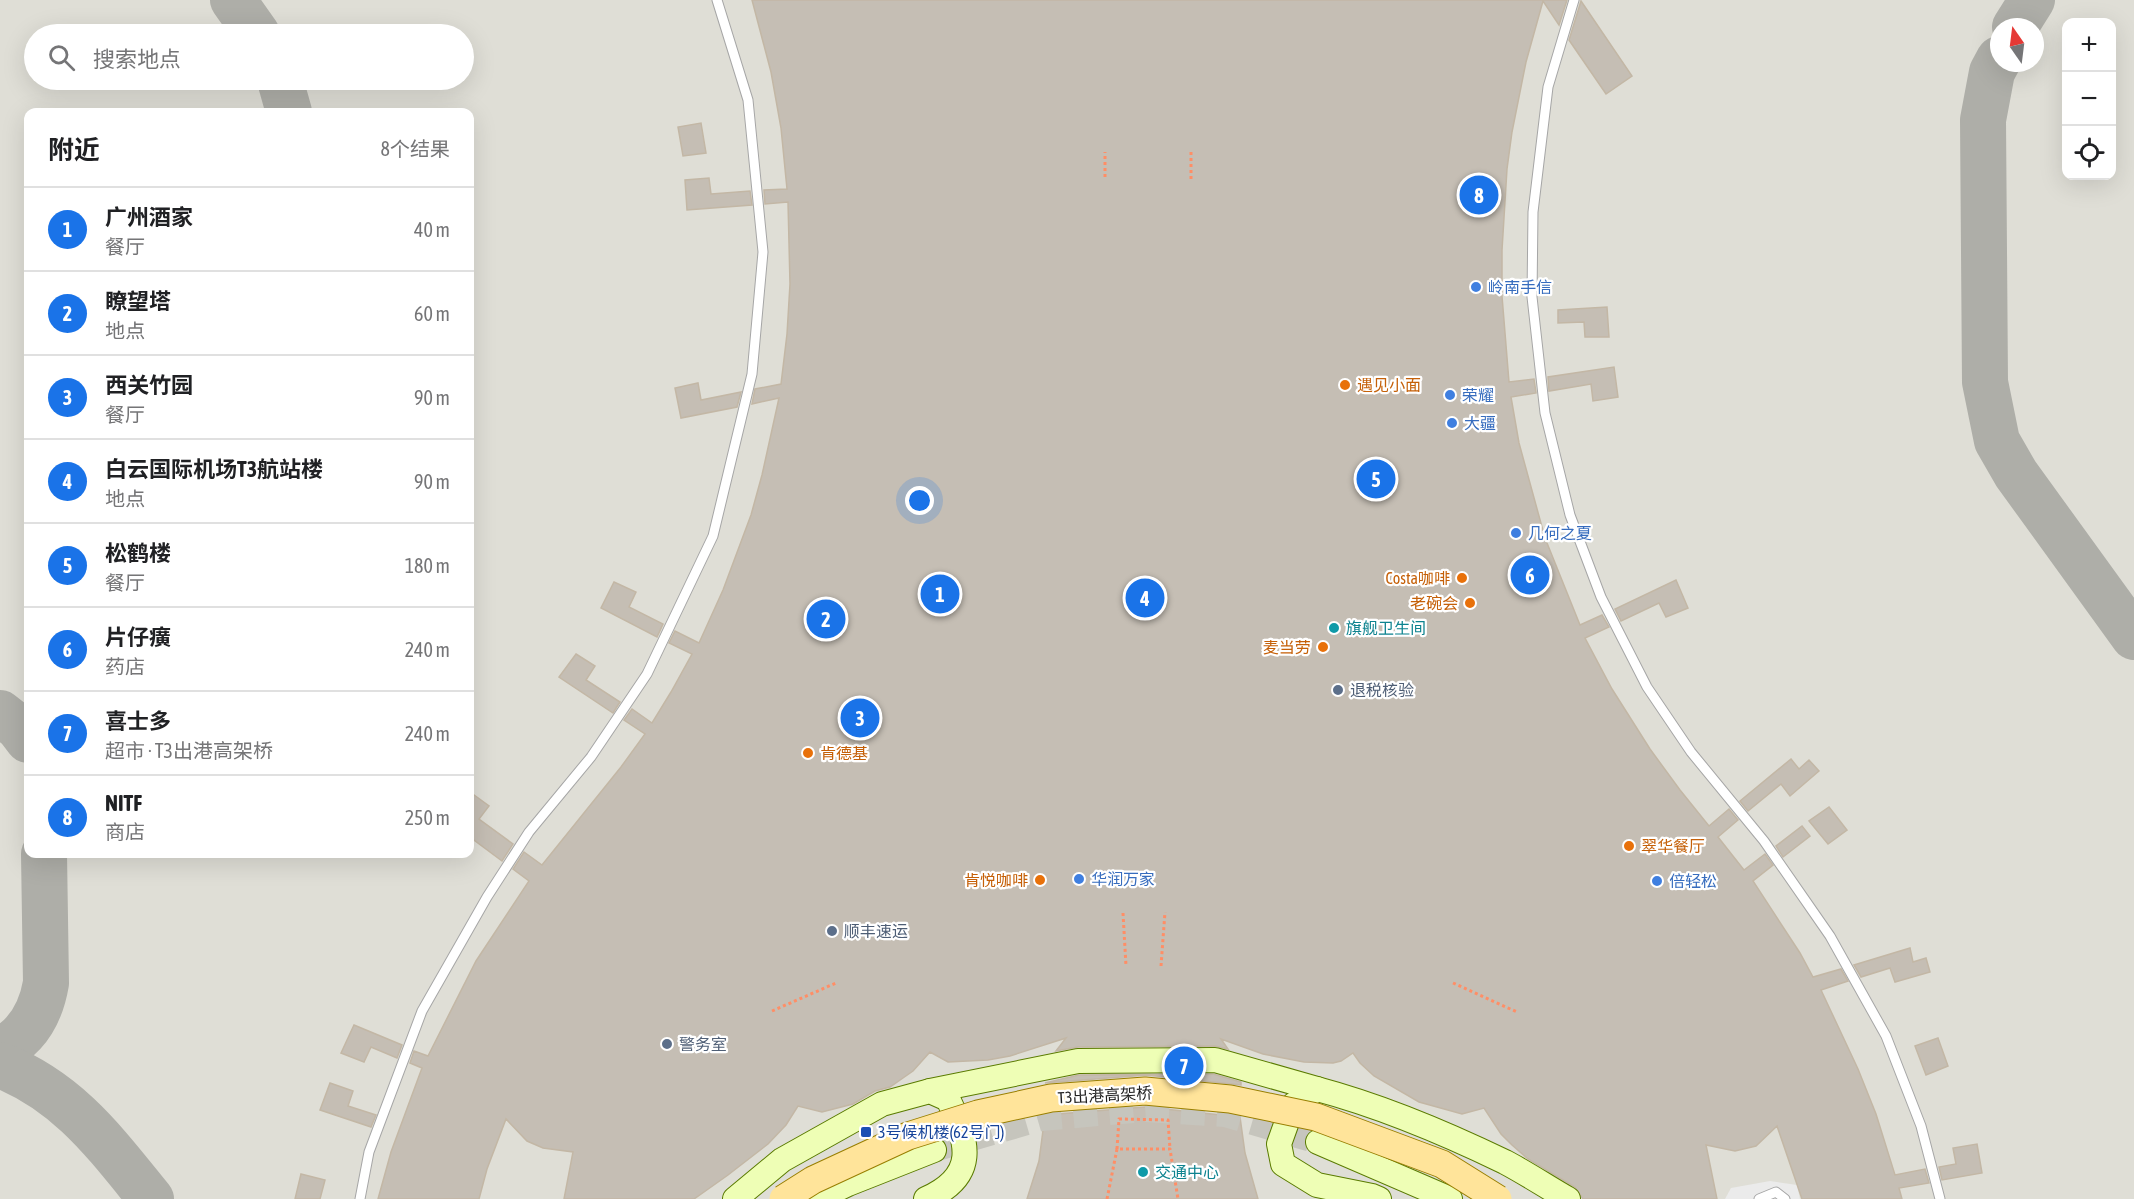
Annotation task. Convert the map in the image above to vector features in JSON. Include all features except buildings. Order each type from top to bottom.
[{"type":"main road","points":[[735,1199],[782,1160],[882,1104],[930,1091],[1078,1061],[1215,1060],[1346,1097],[1422,1126],[1506,1162],[1568,1199]]},
{"type":"main road","points":[[1317,1089],[1293,1105],[1279,1144],[1283,1164],[1317,1185],[1379,1199]]},
{"type":"main road","points":[[926,1199],[943,1191],[961,1173],[965,1153],[960,1124],[948,1100],[930,1091]]},
{"type":"main road","name":"T3出港高架桥","points":[[783,1199],[813,1180],[908,1136],[978,1114],[1051,1098],[1145,1091],[1230,1099],[1316,1117],[1442,1164],[1498,1199]]},
{"type":"main road","points":[[1318,1142],[1450,1199]]},
{"type":"main road","points":[[817,1199],[848,1184],[934,1150]]},
{"type":"lane","points":[[360,1199],[369,1152],[422,1011],[487,897],[530,832],[591,757],[647,674],[713,537],[752,374],[763,252],[748,100],[717,0]]},
{"type":"lane","points":[[1574,0],[1548,87],[1533,212],[1532,297],[1545,413],[1570,515],[1601,597],[1647,687],[1691,752],[1764,841],[1817,917],[1887,1036],[1921,1126],[1940,1199]]},
{"type":"lane","points":[[1759,1199],[1776,1192],[1785,1199]]},
{"type":"path","points":[[1105,152],[1105,177]]},
{"type":"path","points":[[1191,152],[1191,179]]},
{"type":"path","points":[[1161,966],[1165,912]]},
{"type":"path","points":[[1123,913],[1126,966]]},
{"type":"path","points":[[1453,982],[1517,1012]]},
{"type":"path","points":[[772,1011],[836,983]]},
{"type":"path","points":[[1107,1199],[1117,1149],[1119,1119],[1142,1118],[1168,1120],[1178,1199]]},
{"type":"path","points":[[1117,1149],[1170,1149]]},
{"type":"shaded area","points":[[0,0],[2134,0],[2134,1199],[0,1199]]},
{"type":"shaded area","points":[[1770,1181],[1797,1185],[1800,1199],[1725,1199],[1731,1188]]},
{"type":"taxiway","points":[[233,0],[250,24]]},
{"type":"taxiway","points":[[2021,18],[2032,0]]},
{"type":"taxiway","points":[[1992,72],[1983,120],[1985,382],[1997,441],[2016,474],[2134,637]]},
{"type":"taxiway","points":[[283,90],[288,108]]},
{"type":"taxiway","points":[[0,713],[24,735]]},
{"type":"taxiway","points":[[0,1050],[10,1045],[26,1031],[37,1014],[44,994],[46,983],[44,858]]},
{"type":"taxiway","points":[[0,1065],[24,1076],[66,1105],[102,1140],[151,1199]]},
{"type":"tunnel","points":[[934,1150],[1041,1119],[1146,1110],[1225,1115],[1318,1142]]},
{"type":"place","name":"NITF","points":[[1479,195]]},
{"type":"place","name":"岭南手信","points":[[1476,287]]},
{"type":"place","name":"遇见小面","points":[[1345,385]]},
{"type":"place","name":"荣耀","points":[[1450,395]]},
{"type":"place","name":"大疆","points":[[1452,423]]},
{"type":"place","name":"松鹤楼","points":[[1376,479]]},
{"type":"place","name":"几何之夏","points":[[1516,533]]},
{"type":"place","name":"片仔癀","points":[[1530,575]]},
{"type":"place","name":"Costa咖啡","points":[[1462,578]]},
{"type":"place","name":"广州酒家","points":[[940,594]]},
{"type":"place","name":"白云国际机场T3航站楼","points":[[1145,598]]},
{"type":"place","name":"老碗会","points":[[1470,603]]},
{"type":"place","name":"瞭望塔","points":[[826,619]]},
{"type":"place","name":"旗舰卫生间","points":[[1334,628]]},
{"type":"place","name":"麦当劳","points":[[1323,647]]},
{"type":"place","name":"退税核验","points":[[1338,690]]},
{"type":"place","name":"西关竹园","points":[[860,718]]},
{"type":"place","name":"肯德基","points":[[808,753]]},
{"type":"place","name":"翠华餐厅","points":[[1629,846]]},
{"type":"place","name":"华润万家","points":[[1079,879]]},
{"type":"place","name":"肯悦咖啡","points":[[1040,880]]},
{"type":"place","name":"倍轻松","points":[[1657,881]]},
{"type":"place","name":"顺丰速运","points":[[832,931]]},
{"type":"place","name":"警务室","points":[[667,1044]]},
{"type":"place","name":"喜士多","points":[[1184,1066]]},
{"type":"place","name":"3号候机楼(62号门)","points":[[866,1132]]},
{"type":"place","name":"交通中心","points":[[1143,1172]]}]
